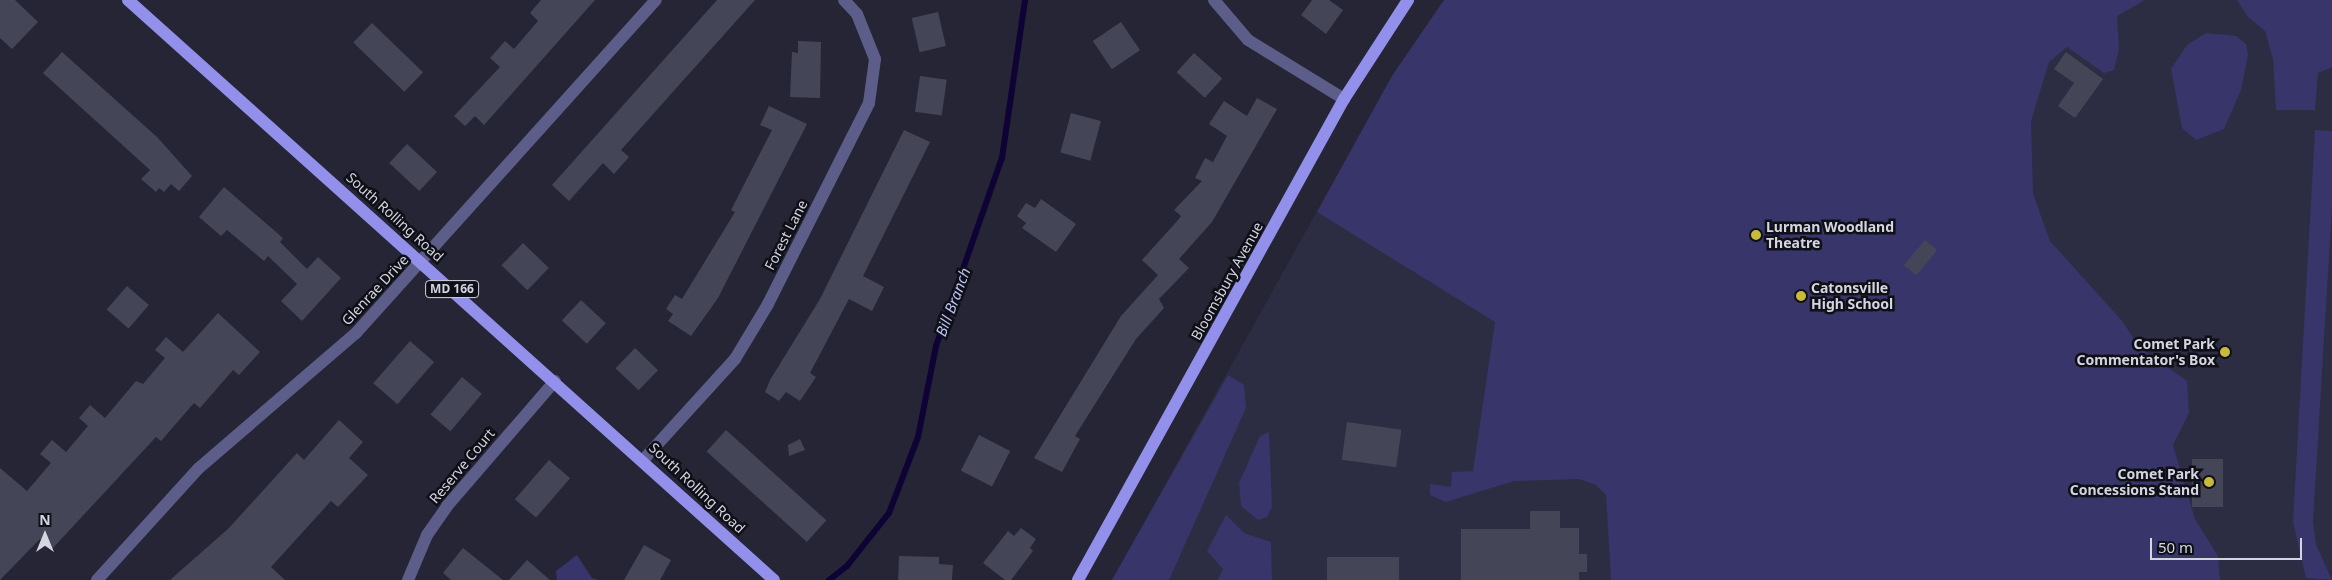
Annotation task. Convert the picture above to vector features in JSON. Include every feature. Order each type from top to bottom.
[{"type":"main road","name":"South Rolling Road","points":[[128,0],[644,459],[774,580]]},
{"type":"main road","name":"Bloomsbury Avenue","points":[[1078,580],[1344,99],[1408,0]]},
{"type":"street","name":"Glenrae Drive","points":[[97,580],[199,468],[356,334],[656,0]]},
{"type":"street","name":"Forest Lane","points":[[644,459],[734,359],[768,304],[869,103],[875,59],[857,14],[844,0]]},
{"type":"street","points":[[1214,0],[1248,40],[1344,99]]},
{"type":"street","name":"Reserve Court","points":[[408,580],[427,535],[447,506],[555,381]]},
{"type":"shaded area","name":"Catonsville High School","points":[[1444,0],[2332,0],[2332,580],[1112,580],[1392,76]]},
{"type":"shaded area","name":"Catonsville High School","points":[[1444,0],[2145,0],[2117,16],[2119,50],[2114,70],[2104,73],[2067,47],[2049,62],[2031,121],[2033,194],[2050,241],[2123,322],[2139,347],[2187,381],[2189,413],[2173,445],[2195,519],[2218,556],[2220,580],[1611,580],[1606,495],[1596,485],[1579,479],[1514,481],[1446,502],[1430,495],[1430,484],[1451,487],[1452,472],[1473,471],[1495,322],[1317,212],[1392,76]]},
{"type":"shaded area","points":[[2237,0],[2332,0],[2332,67],[2318,73],[2315,110],[2276,110],[2273,59],[2265,31],[2248,17]]},
{"type":"shaded area","points":[[2206,33],[2236,36],[2246,44],[2248,55],[2241,90],[2224,129],[2196,140],[2182,128],[2171,69],[2187,45]]},
{"type":"shaded area","points":[[2315,130],[2332,131],[2332,207],[2313,521],[2316,545],[2332,580],[2306,578],[2293,522]]},
{"type":"shaded area","points":[[1228,375],[1244,385],[1246,408],[1169,580],[1112,580]]},
{"type":"shaded area","points":[[1269,432],[1272,507],[1267,517],[1258,520],[1241,506],[1239,483],[1260,436]]},
{"type":"shaded area","points":[[1226,515],[1244,533],[1271,542],[1272,580],[1218,580],[1223,569],[1207,551]]},
{"type":"shaded area","points":[[577,555],[592,578],[598,580],[557,580],[556,571]]},
{"type":"building","points":[[0,0],[15,0],[38,22],[12,49],[0,38]]},
{"type":"building","points":[[541,0],[595,0],[484,125],[475,116],[465,126],[454,116],[500,67],[490,58],[505,41],[514,49],[538,21],[530,13]]},
{"type":"building","points":[[717,0],[755,0],[621,150],[629,157],[614,174],[603,163],[569,201],[552,185]]},
{"type":"building","points":[[1312,0],[1329,0],[1343,10],[1326,34],[1301,15]]},
{"type":"building","points":[[938,12],[946,46],[920,52],[912,18]]},
{"type":"building","points":[[1121,22],[1140,50],[1112,69],[1093,41]]},
{"type":"building","points":[[372,23],[423,72],[404,92],[353,42]]},
{"type":"building","points":[[798,41],[821,42],[820,98],[790,97],[792,52],[798,53]]},
{"type":"building","points":[[62,52],[157,137],[192,176],[179,191],[171,184],[164,192],[159,188],[156,192],[141,179],[150,170],[43,73]]},
{"type":"building","points":[[2066,52],[2103,79],[2075,118],[2058,106],[2074,83],[2054,69]]},
{"type":"building","points":[[1194,53],[1222,78],[1205,98],[1177,72]]},
{"type":"building","points":[[920,76],[947,80],[942,115],[915,112]]},
{"type":"building","points":[[1257,98],[1277,109],[1212,222],[1179,259],[1189,268],[1159,299],[1164,308],[1136,339],[1075,436],[1080,439],[1062,472],[1034,458],[1121,316],[1158,275],[1142,260],[1181,216],[1174,210],[1202,181],[1195,178],[1205,158],[1213,162],[1227,136],[1209,124],[1224,101],[1247,116]]},
{"type":"building","points":[[769,106],[807,124],[718,298],[691,336],[668,321],[673,314],[666,309],[675,295],[682,299],[735,212],[731,210],[772,130],[760,125]]},
{"type":"building","points":[[1071,113],[1101,121],[1090,161],[1060,153]]},
{"type":"building","points":[[904,130],[930,142],[863,276],[884,287],[872,311],[849,299],[810,373],[816,377],[800,401],[786,392],[779,401],[765,392],[770,380],[820,299]]},
{"type":"building","points":[[407,144],[437,172],[419,191],[389,163]]},
{"type":"building","points":[[224,187],[283,238],[280,242],[307,269],[318,257],[341,278],[302,321],[281,301],[297,284],[268,256],[264,261],[227,230],[221,236],[199,217]]},
{"type":"building","points":[[1041,199],[1076,224],[1056,252],[1022,228],[1026,223],[1017,216],[1026,203],[1035,208]]},
{"type":"building","points":[[1925,240],[1937,250],[1916,276],[1904,265]]},
{"type":"building","points":[[523,243],[549,268],[527,290],[501,265]]},
{"type":"building","points":[[127,286],[149,305],[129,328],[107,309]]},
{"type":"building","points":[[581,300],[606,323],[587,344],[562,320]]},
{"type":"building","points":[[218,313],[260,352],[239,375],[233,370],[200,408],[194,403],[161,441],[156,437],[52,549],[40,539],[0,580],[0,468],[27,491],[51,463],[40,454],[52,440],[66,452],[88,426],[79,418],[90,405],[105,418],[136,381],[143,384],[165,358],[155,350],[166,337],[183,352]]},
{"type":"building","points":[[410,341],[434,362],[397,404],[373,383]]},
{"type":"building","points":[[635,348],[658,370],[639,390],[616,368]]},
{"type":"building","points":[[462,377],[482,394],[450,431],[431,415]]},
{"type":"building","points":[[339,420],[363,442],[349,458],[368,475],[338,507],[331,501],[271,567],[285,580],[170,580],[229,528],[297,453],[304,460]]},
{"type":"building","points":[[1347,422],[1401,430],[1396,467],[1342,460]]},
{"type":"building","points":[[726,430],[826,520],[807,542],[707,452]]},
{"type":"building","points":[[979,435],[1010,451],[992,487],[961,471]]},
{"type":"building","points":[[800,439],[805,450],[789,456],[788,445]]},
{"type":"building","name":"Comet Park Concessions Stand","points":[[2192,459],[2223,459],[2223,507],[2192,507]]},
{"type":"building","points":[[549,460],[570,478],[536,518],[515,499]]},
{"type":"building","points":[[1530,511],[1560,511],[1560,528],[1579,528],[1579,554],[1587,554],[1587,572],[1579,572],[1579,580],[1461,580],[1461,529],[1530,529]]},
{"type":"building","points":[[1021,528],[1036,539],[1030,548],[1033,551],[1011,580],[1005,580],[983,563],[1008,531],[1014,536]]},
{"type":"building","points":[[644,545],[671,560],[660,580],[624,580]]},
{"type":"building","points":[[463,548],[503,580],[451,580],[443,573]]},
{"type":"building","points":[[899,556],[939,557],[939,564],[953,565],[952,580],[898,580]]},
{"type":"building","points":[[1327,557],[1399,557],[1399,580],[1327,580]]},
{"type":"building","points":[[527,560],[550,580],[509,580]]},
{"type":"waterway","name":"Bill Branch","points":[[829,580],[847,566],[889,513],[918,437],[936,346],[1002,158],[1025,0]]},
{"type":"place","name":"Lurman Woodland Theatre","points":[[1756,235]]},
{"type":"place","name":"Catonsville High School","points":[[1801,296]]},
{"type":"place","name":"Comet Park Commentator's Box","points":[[2225,352]]},
{"type":"place","name":"Comet Park Concessions Stand","points":[[2209,482]]}]
